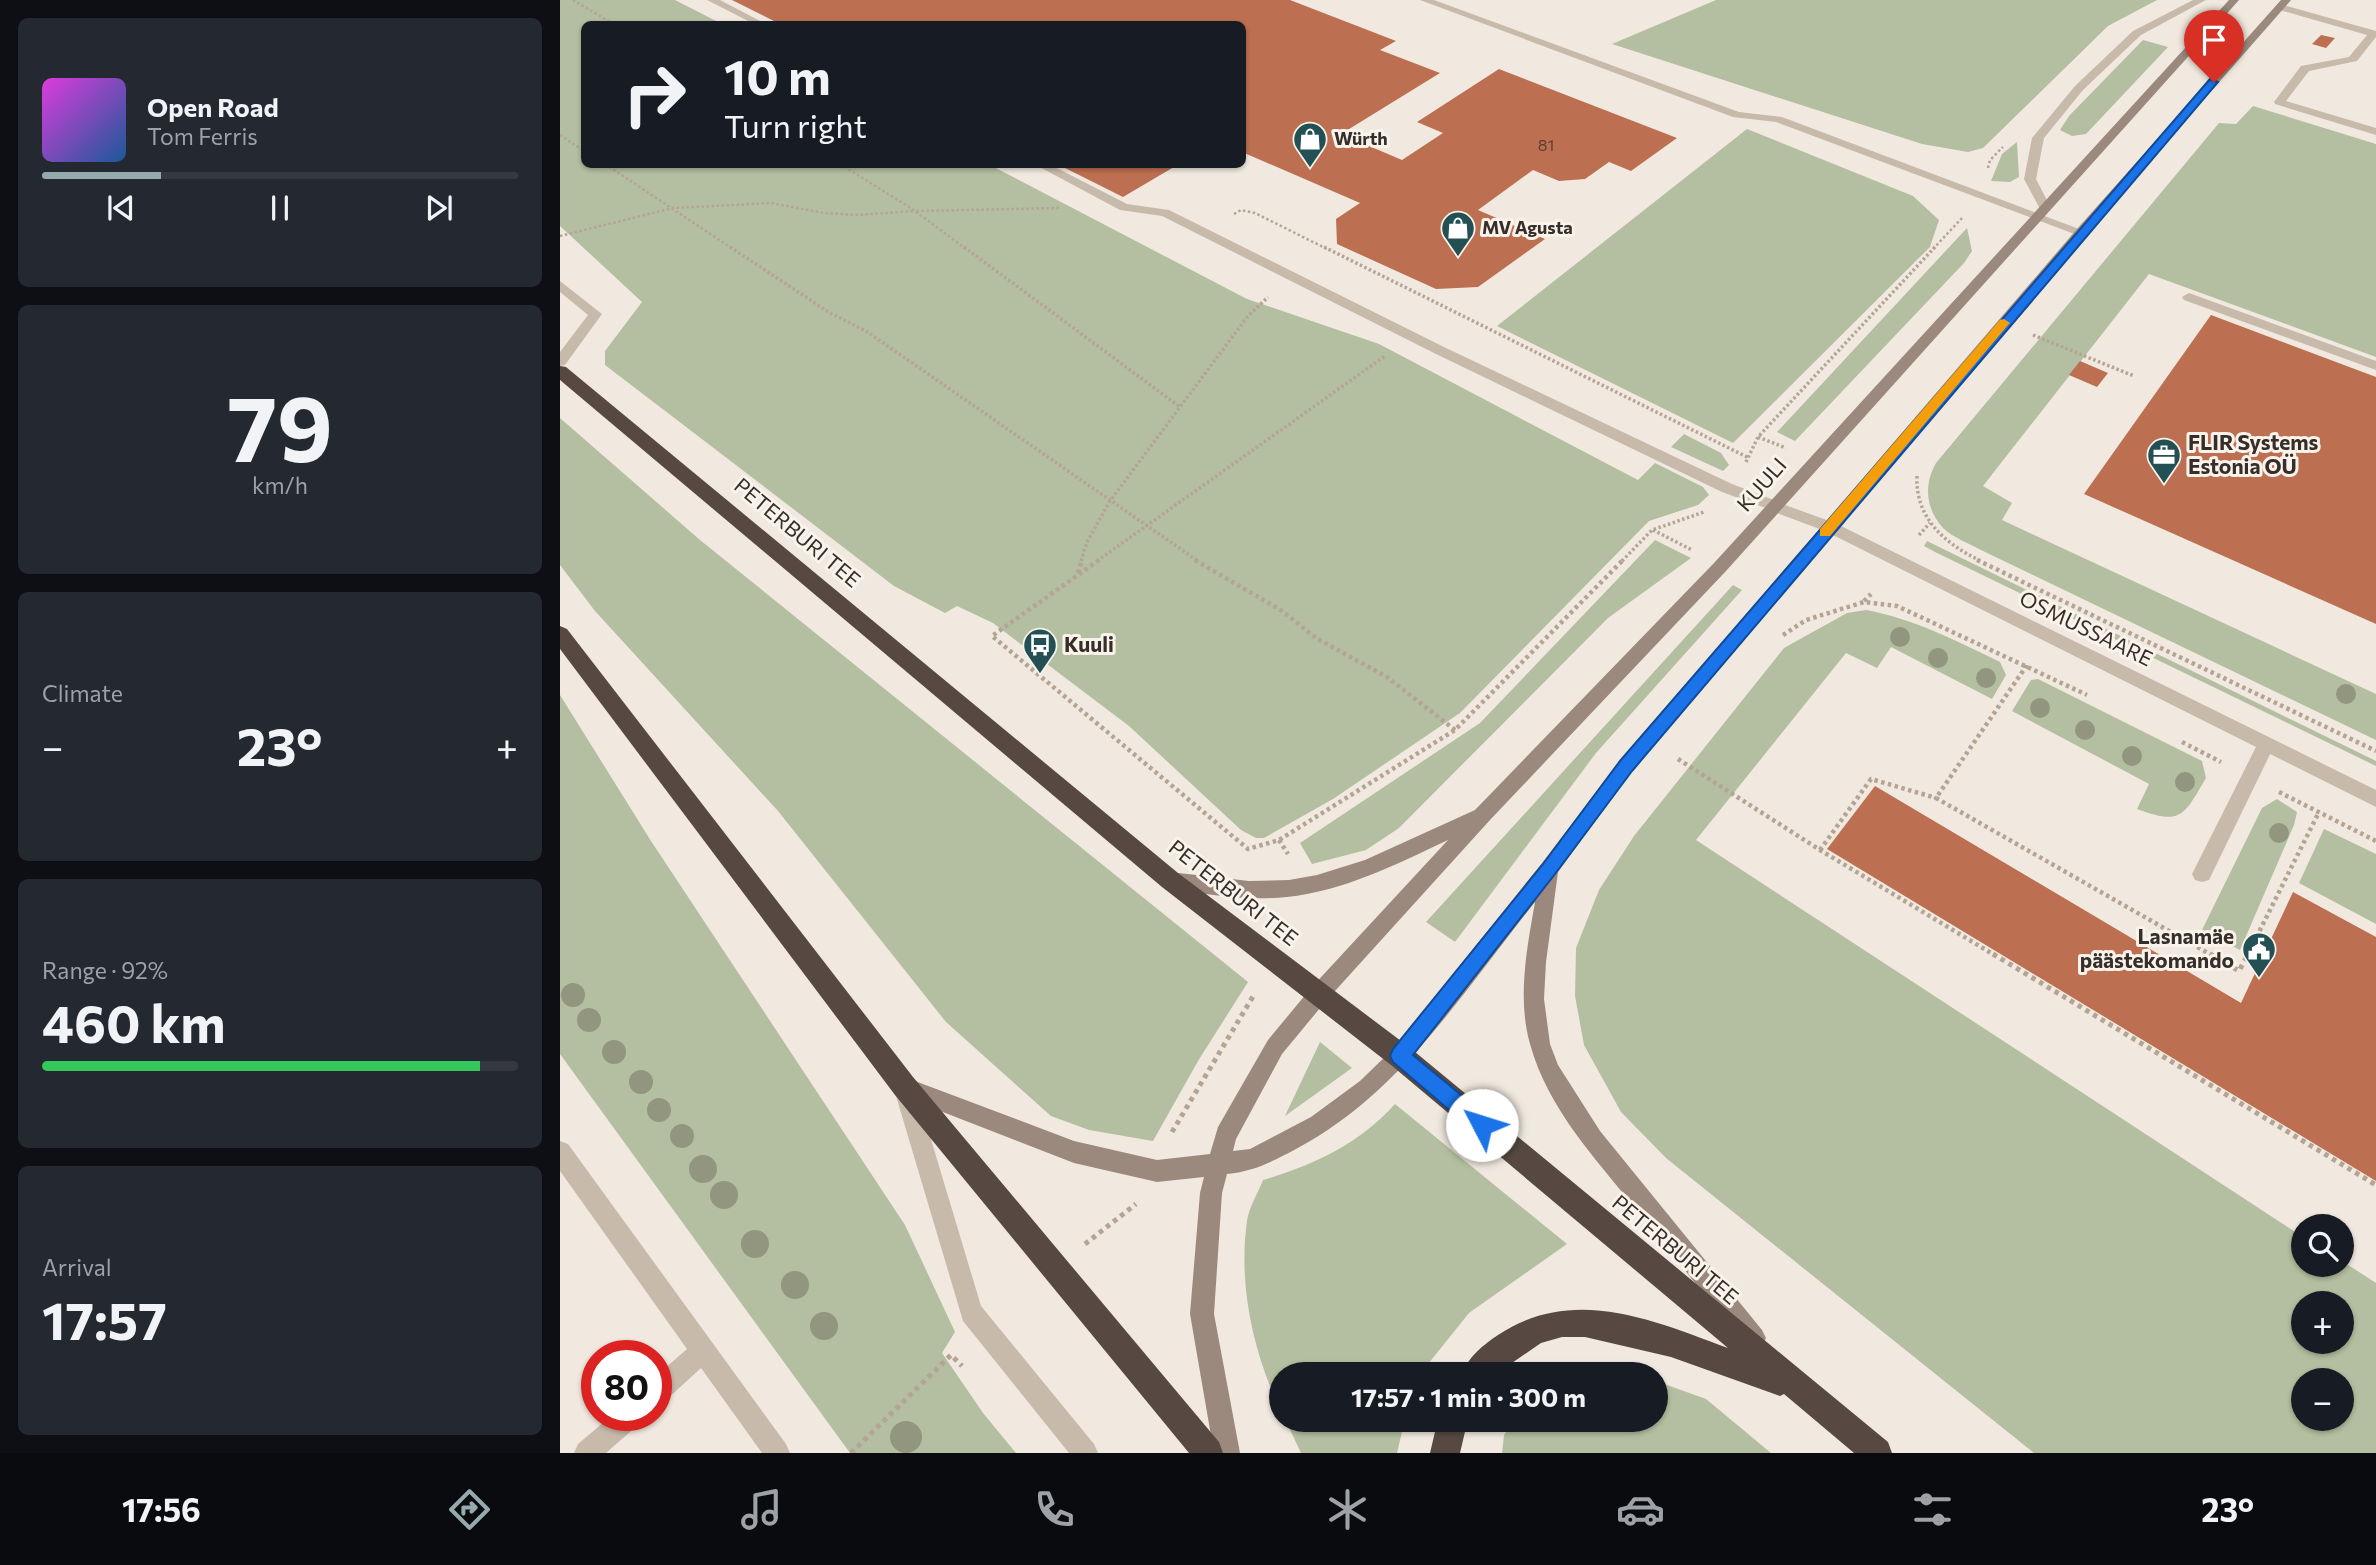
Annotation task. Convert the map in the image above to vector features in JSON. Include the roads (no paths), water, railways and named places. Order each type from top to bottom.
[{"type":"highway","name":"PETERBURI TEE","points":[[560,372],[1170,880],[1400,1056],[1877,1453]]},
{"type":"highway","points":[[560,635],[904,1086],[1208,1453]]},
{"type":"highway","points":[[1489,1362],[1510,1342],[1561,1323],[1609,1324],[1792,1384]]},
{"type":"highway","points":[[1445,1453],[1450,1432]]},
{"type":"main road","name":"KUULI","points":[[1227,1453],[1202,1314],[1211,1193],[1226,1135],[1275,1047],[1318,995],[1483,814],[1720,566],[2234,0]]},
{"type":"main road","points":[[904,1086],[1074,1152],[1157,1171],[1252,1160],[1319,1125],[1368,1088],[1400,1056],[1549,869],[1626,766],[2081,233],[2283,4]]},
{"type":"main road","points":[[1170,880],[1229,889],[1300,887],[1356,872],[1483,814]]},
{"type":"main road","points":[[1549,869],[1535,975],[1535,1016],[1541,1053],[1562,1094],[1597,1144],[1792,1384]]},
{"type":"street","points":[[712,0],[755,21]]},
{"type":"street","points":[[1425,0],[1737,115],[1778,119],[1975,192],[2040,211],[2081,233]]},
{"type":"street","points":[[2040,211],[2030,178],[2038,138],[2079,88],[2137,33],[2201,0]]},
{"type":"street","points":[[2283,4],[2374,33],[2353,59],[2305,68],[2279,102],[2376,132]]},
{"type":"street","name":"OSMUSSAARE","points":[[1047,168],[1124,208],[1166,213],[1727,488],[1830,527],[2376,799]]},
{"type":"street","points":[[560,285],[595,314],[560,362]]},
{"type":"street","points":[[2189,297],[2376,366]]},
{"type":"street","points":[[2202,874],[2266,744]]},
{"type":"street","points":[[904,1086],[971,1313],[1085,1453]]},
{"type":"street","points":[[560,1152],[776,1453]]},
{"type":"street","points":[[672,1378],[703,1351]]},
{"type":"street","points":[[587,1453],[612,1431]]},
{"type":"place","name":"Würth","points":[[1310,169]]},
{"type":"place","name":"MV Agusta","points":[[1458,258]]},
{"type":"place","name":"FLIR Systems Estonia OÜ","points":[[2164,485]]},
{"type":"place","name":"Kuuli","points":[[1040,675]]},
{"type":"place","name":"Lasnamäe päästekomando","points":[[2259,979]]}]
